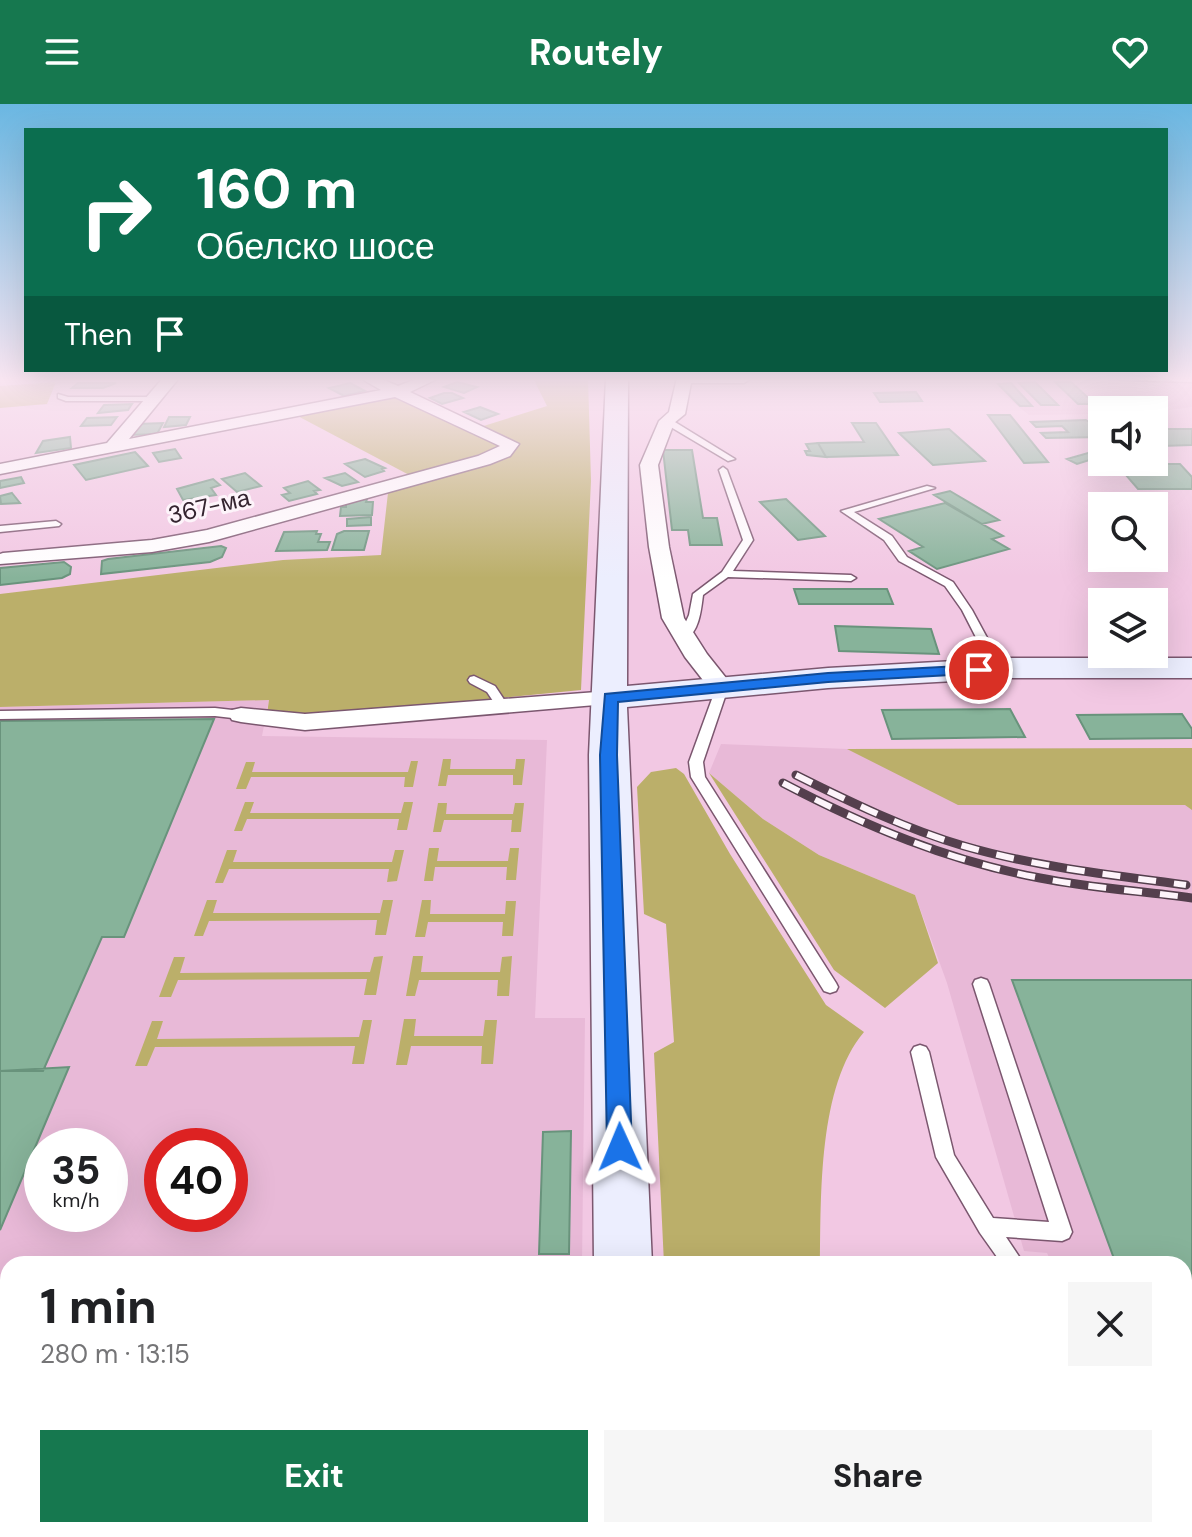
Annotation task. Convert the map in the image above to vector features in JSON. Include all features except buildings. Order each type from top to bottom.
[{"type":"street","points":[[0,469],[124,445]]},
{"type":"street","name":"367-ма","points":[[3,559],[152,546],[209,536],[484,460],[504,452],[509,445]]},
{"type":"street","points":[[613,445],[608,755],[623,1256]]},
{"type":"street","points":[[657,445],[649,465],[659,547],[673,618],[722,688]]},
{"type":"street","points":[[241,715],[305,722],[828,678],[1009,668],[1192,668]]},
{"type":"lane","points":[[707,445],[731,459]]},
{"type":"lane","points":[[685,637],[695,615],[698,594],[726,574],[748,540],[723,470]]},
{"type":"lane","points":[[930,488],[846,511],[888,538],[903,559],[949,584],[967,610],[987,649],[1009,668]]},
{"type":"lane","points":[[0,529],[56,524]]},
{"type":"lane","points":[[726,574],[851,578]]},
{"type":"lane","points":[[474,680],[491,689],[503,707]]},
{"type":"lane","points":[[722,688],[696,762],[698,777],[830,987]]},
{"type":"lane","points":[[0,715],[215,712],[241,715]]},
{"type":"lane","points":[[981,984],[1062,1232],[987,1227]]},
{"type":"lane","points":[[920,1052],[945,1157],[1008,1256]]},
{"type":"shaded area","points":[[352,445],[590,445],[581,690],[266,721],[269,700],[0,707],[0,594],[283,560],[381,555],[389,484],[413,477]]},
{"type":"shaded area","points":[[269,700],[262,736],[547,740],[535,1018],[585,1018],[582,1256],[0,1256],[0,707]]},
{"type":"shaded area","points":[[721,744],[847,749],[1192,748],[1192,1256],[1048,1256],[1047,1253],[1024,1251],[947,983],[915,895],[819,855],[763,819],[709,773]]},
{"type":"shaded area","points":[[1192,748],[1192,810],[1185,805],[958,805],[847,749]]},
{"type":"shaded area","points":[[443,759],[451,759],[450,769],[515,769],[516,759],[525,759],[522,785],[513,785],[513,775],[448,775],[446,786],[438,786]]},
{"type":"shaded area","points":[[411,761],[418,761],[413,787],[404,787],[405,777],[251,777],[246,789],[236,789],[246,762],[255,762],[252,772],[408,772]]},
{"type":"shaded area","points":[[676,768],[684,774],[730,854],[826,1005],[864,1032],[849,1055],[830,1111],[822,1175],[820,1256],[664,1256],[654,1053],[674,1042],[666,924],[644,914],[637,787],[651,772]]},
{"type":"shaded area","points":[[709,773],[763,819],[819,855],[915,895],[938,963],[885,1008],[834,970]]},
{"type":"shaded area","points":[[245,802],[254,802],[250,813],[401,813],[404,802],[413,802],[407,830],[397,830],[399,819],[247,819],[242,831],[234,831]]},
{"type":"shaded area","points":[[438,803],[447,803],[446,814],[513,814],[515,803],[524,803],[521,832],[511,832],[512,820],[444,820],[441,832],[433,832]]},
{"type":"shaded area","points":[[429,848],[439,848],[437,861],[508,861],[510,848],[519,848],[516,880],[506,880],[507,867],[435,867],[433,881],[424,881]]},
{"type":"shaded area","points":[[227,850],[237,850],[233,862],[392,862],[395,850],[404,850],[397,881],[387,882],[389,869],[229,869],[223,883],[215,883]]},
{"type":"shaded area","points":[[207,900],[217,900],[213,913],[380,913],[383,900],[393,900],[386,935],[375,935],[377,920],[209,921],[203,936],[194,936]]},
{"type":"shaded area","points":[[422,900],[431,900],[430,914],[505,914],[506,901],[516,901],[513,936],[502,936],[503,922],[428,922],[425,937],[415,937]]},
{"type":"shaded area","points":[[383,956],[376,995],[364,995],[367,979],[178,980],[171,997],[159,997],[174,957],[185,957],[180,973],[370,972],[374,957]]},
{"type":"shaded area","points":[[413,956],[423,956],[421,972],[500,972],[502,957],[512,956],[509,996],[497,996],[498,980],[419,980],[415,996],[406,996]]},
{"type":"shaded area","points":[[404,1019],[416,1019],[414,1036],[483,1036],[485,1020],[497,1020],[493,1064],[481,1064],[482,1046],[411,1046],[407,1065],[396,1065]]},
{"type":"shaded area","points":[[363,1020],[372,1020],[364,1064],[352,1064],[355,1046],[155,1047],[147,1066],[135,1066],[152,1021],[163,1021],[157,1039],[359,1037]]},
{"type":"railway","points":[[796,775],[900,823],[964,846],[1046,865],[1186,885]]},
{"type":"railway","points":[[783,783],[876,827],[973,862],[1059,881],[1192,898]]},
{"type":"route","points":[[620,1147],[608,755],[610,698],[828,678],[979,670]]}]
